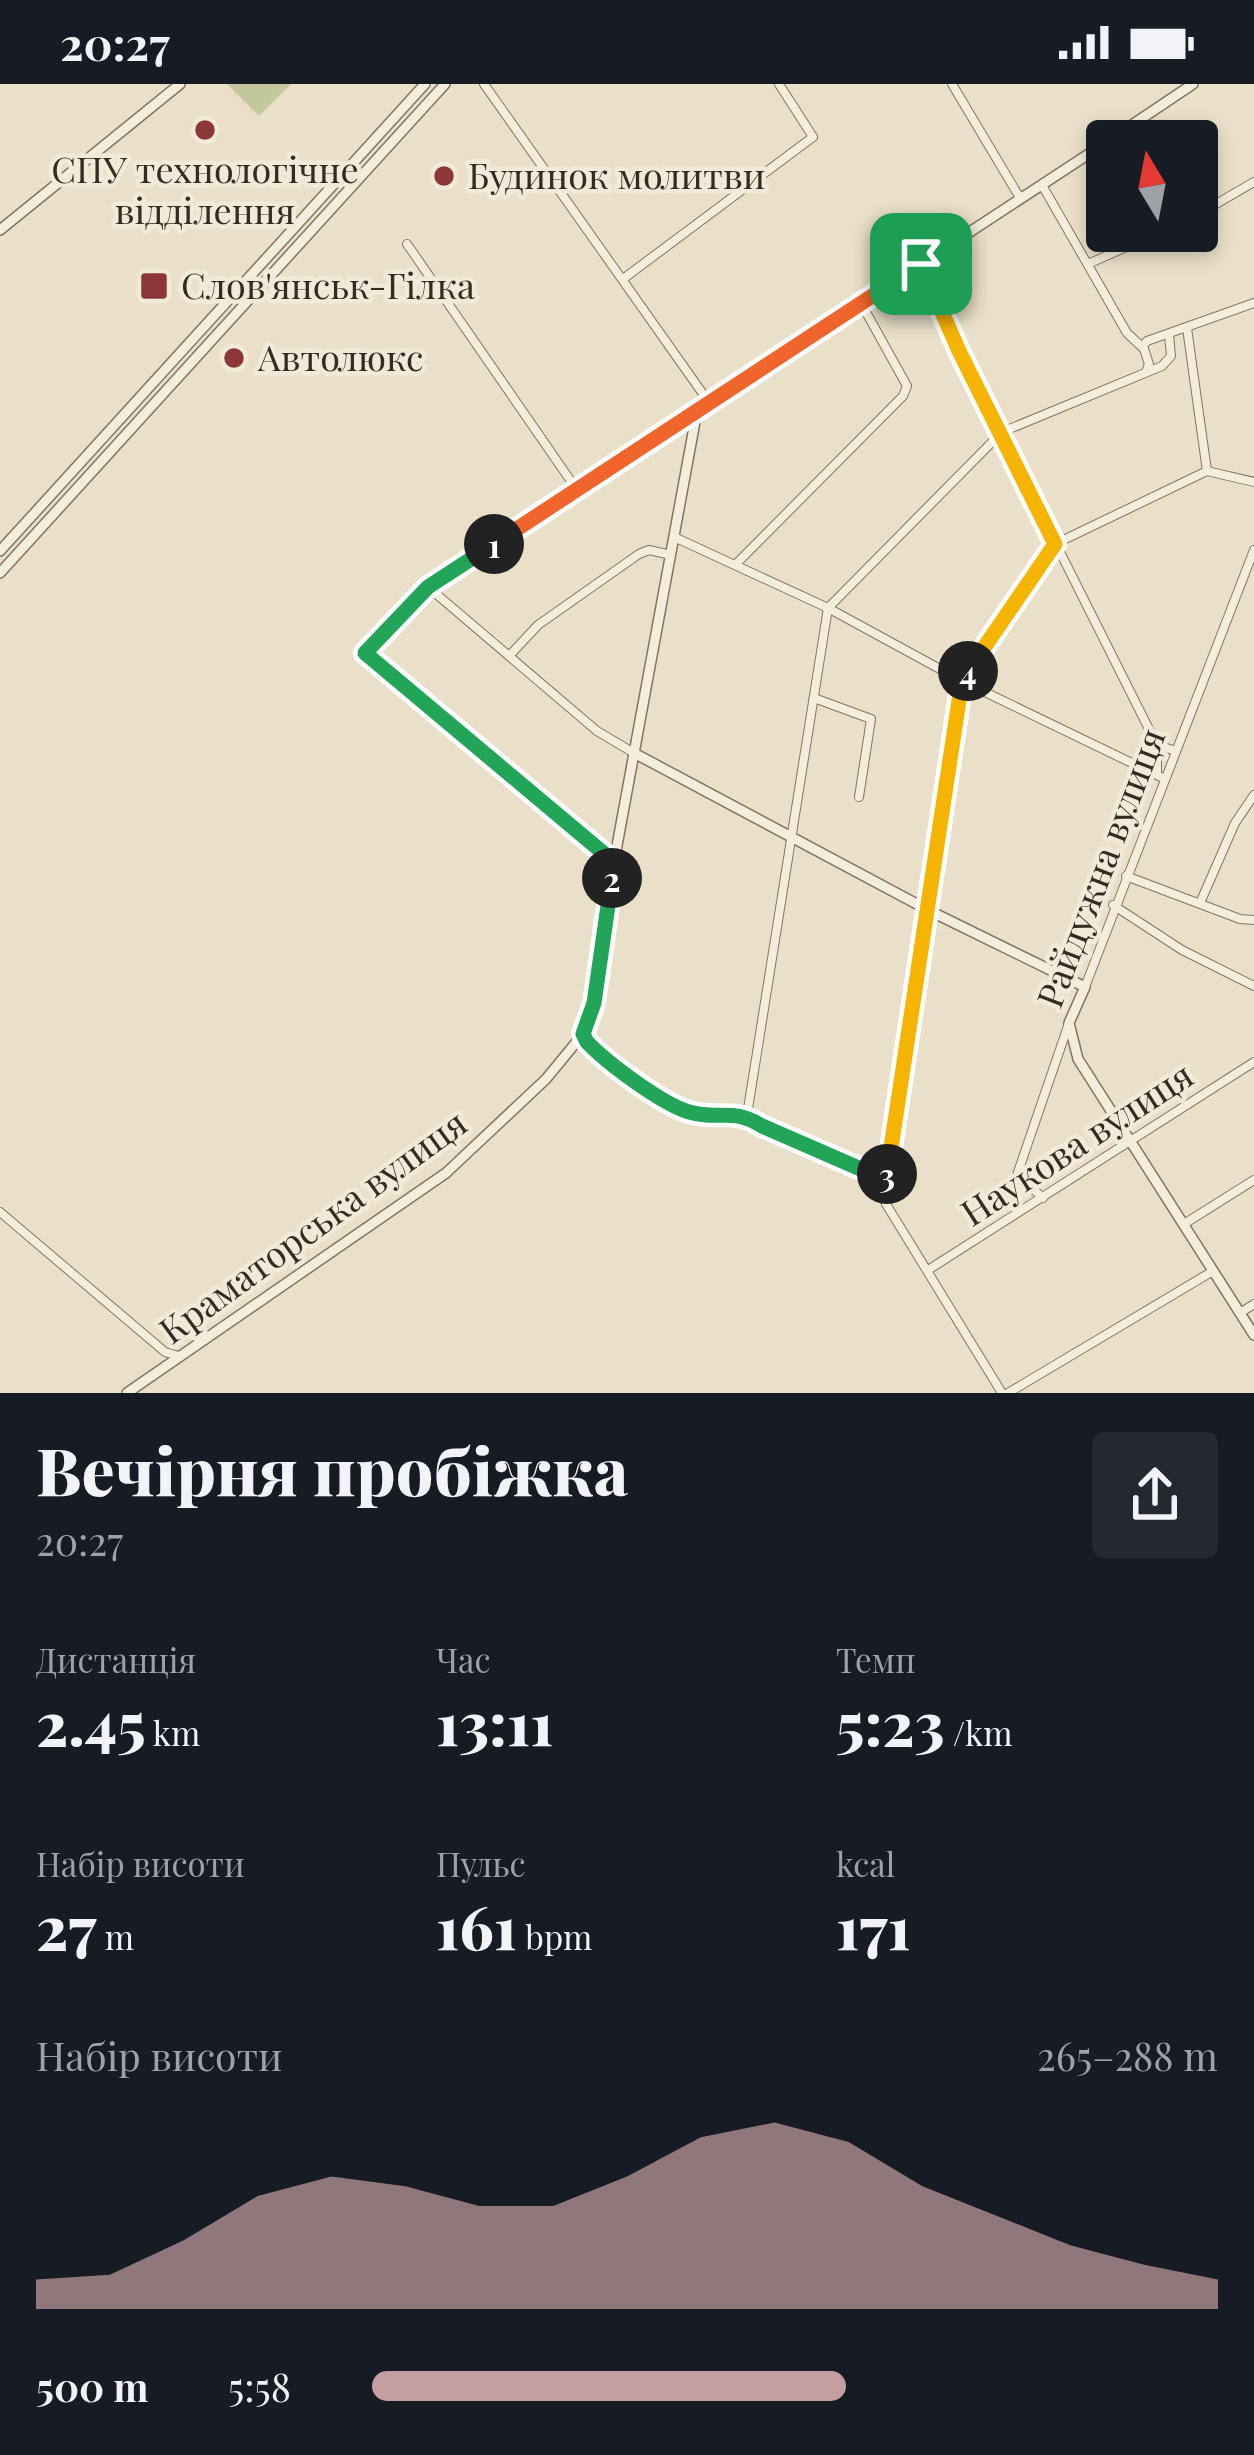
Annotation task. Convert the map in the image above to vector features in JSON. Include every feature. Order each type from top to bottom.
[{"type":"street","points":[[0,230],[180,84]]},
{"type":"street","points":[[0,551],[425,84]]},
{"type":"street","points":[[0,573],[445,84]]},
{"type":"street","points":[[484,84],[708,401]]},
{"type":"street","points":[[623,279],[813,137],[779,84]]},
{"type":"street","points":[[952,84],[1020,198]]},
{"type":"street","points":[[1139,120],[1192,84]]},
{"type":"street","points":[[614,862],[365,653],[428,587],[1086,155]]},
{"type":"street","points":[[1218,203],[1254,182]]},
{"type":"street","points":[[1042,184],[1127,333],[1146,344]]},
{"type":"street","points":[[407,244],[577,490]]},
{"type":"street","points":[[1088,264],[1115,252]]},
{"type":"street","points":[[921,264],[959,351],[1157,746],[1161,777]]},
{"type":"street","points":[[735,565],[903,396],[907,386],[861,303]]},
{"type":"street","points":[[1146,344],[1254,303]]},
{"type":"street","points":[[1187,328],[1207,472]]},
{"type":"street","points":[[747,1115],[828,608],[1002,432],[1169,360],[1169,334]]},
{"type":"street","points":[[1144,373],[1149,364],[1146,344]]},
{"type":"street","name":"Краматорська вулиця","points":[[127,1393],[446,1173],[546,1079],[583,1034],[594,1003],[614,862],[697,411]]},
{"type":"street","points":[[1213,1270],[1005,1393],[895,1222],[886,1204],[886,1180],[962,681],[1055,544],[1207,472],[1254,482]]},
{"type":"street","points":[[674,537],[828,608],[962,681],[1161,777]]},
{"type":"street","points":[[509,656],[538,625],[638,554],[649,550],[671,555]]},
{"type":"street","name":"Райдужна вулиця","points":[[1043,1198],[1016,1175],[1161,777],[1176,751],[1254,550]]},
{"type":"street","points":[[428,587],[597,731],[791,839],[1085,987]]},
{"type":"street","points":[[814,698],[871,719],[859,797]]},
{"type":"street","points":[[1157,746],[1176,751]]},
{"type":"street","points":[[1200,903],[1235,824],[1254,795]]},
{"type":"street","points":[[1126,876],[1240,919],[1254,920]]},
{"type":"street","points":[[1113,905],[1182,950],[1254,986]]},
{"type":"street","points":[[1069,1023],[1078,1059],[1254,1335]]},
{"type":"street","points":[[583,1034],[595,1050],[672,1105],[710,1115],[747,1115],[762,1126],[886,1180]]},
{"type":"street","name":"Наукова вулиця","points":[[928,1270],[1254,1062]]},
{"type":"street","points":[[1184,1224],[1254,1180]]},
{"type":"street","points":[[0,1212],[165,1352],[179,1356]]},
{"type":"street","points":[[1240,1313],[1254,1304]]},
{"type":"green space","points":[[227,84],[291,84],[259,116]]},
{"type":"place","name":"СПУ технологічне відділення","points":[[205,130]]},
{"type":"place","name":"Будинок молитви","points":[[444,176]]},
{"type":"place","name":"Слов'янськ-Гілка","points":[[154,286]]},
{"type":"place","name":"Автолюкс","points":[[234,358]]},
{"type":"route","points":[[921,264],[1055,544],[962,681],[886,1180],[762,1126],[747,1115],[710,1115],[672,1105],[587,1042],[583,1034],[594,1003],[614,862],[365,653],[428,587],[921,264]]}]
